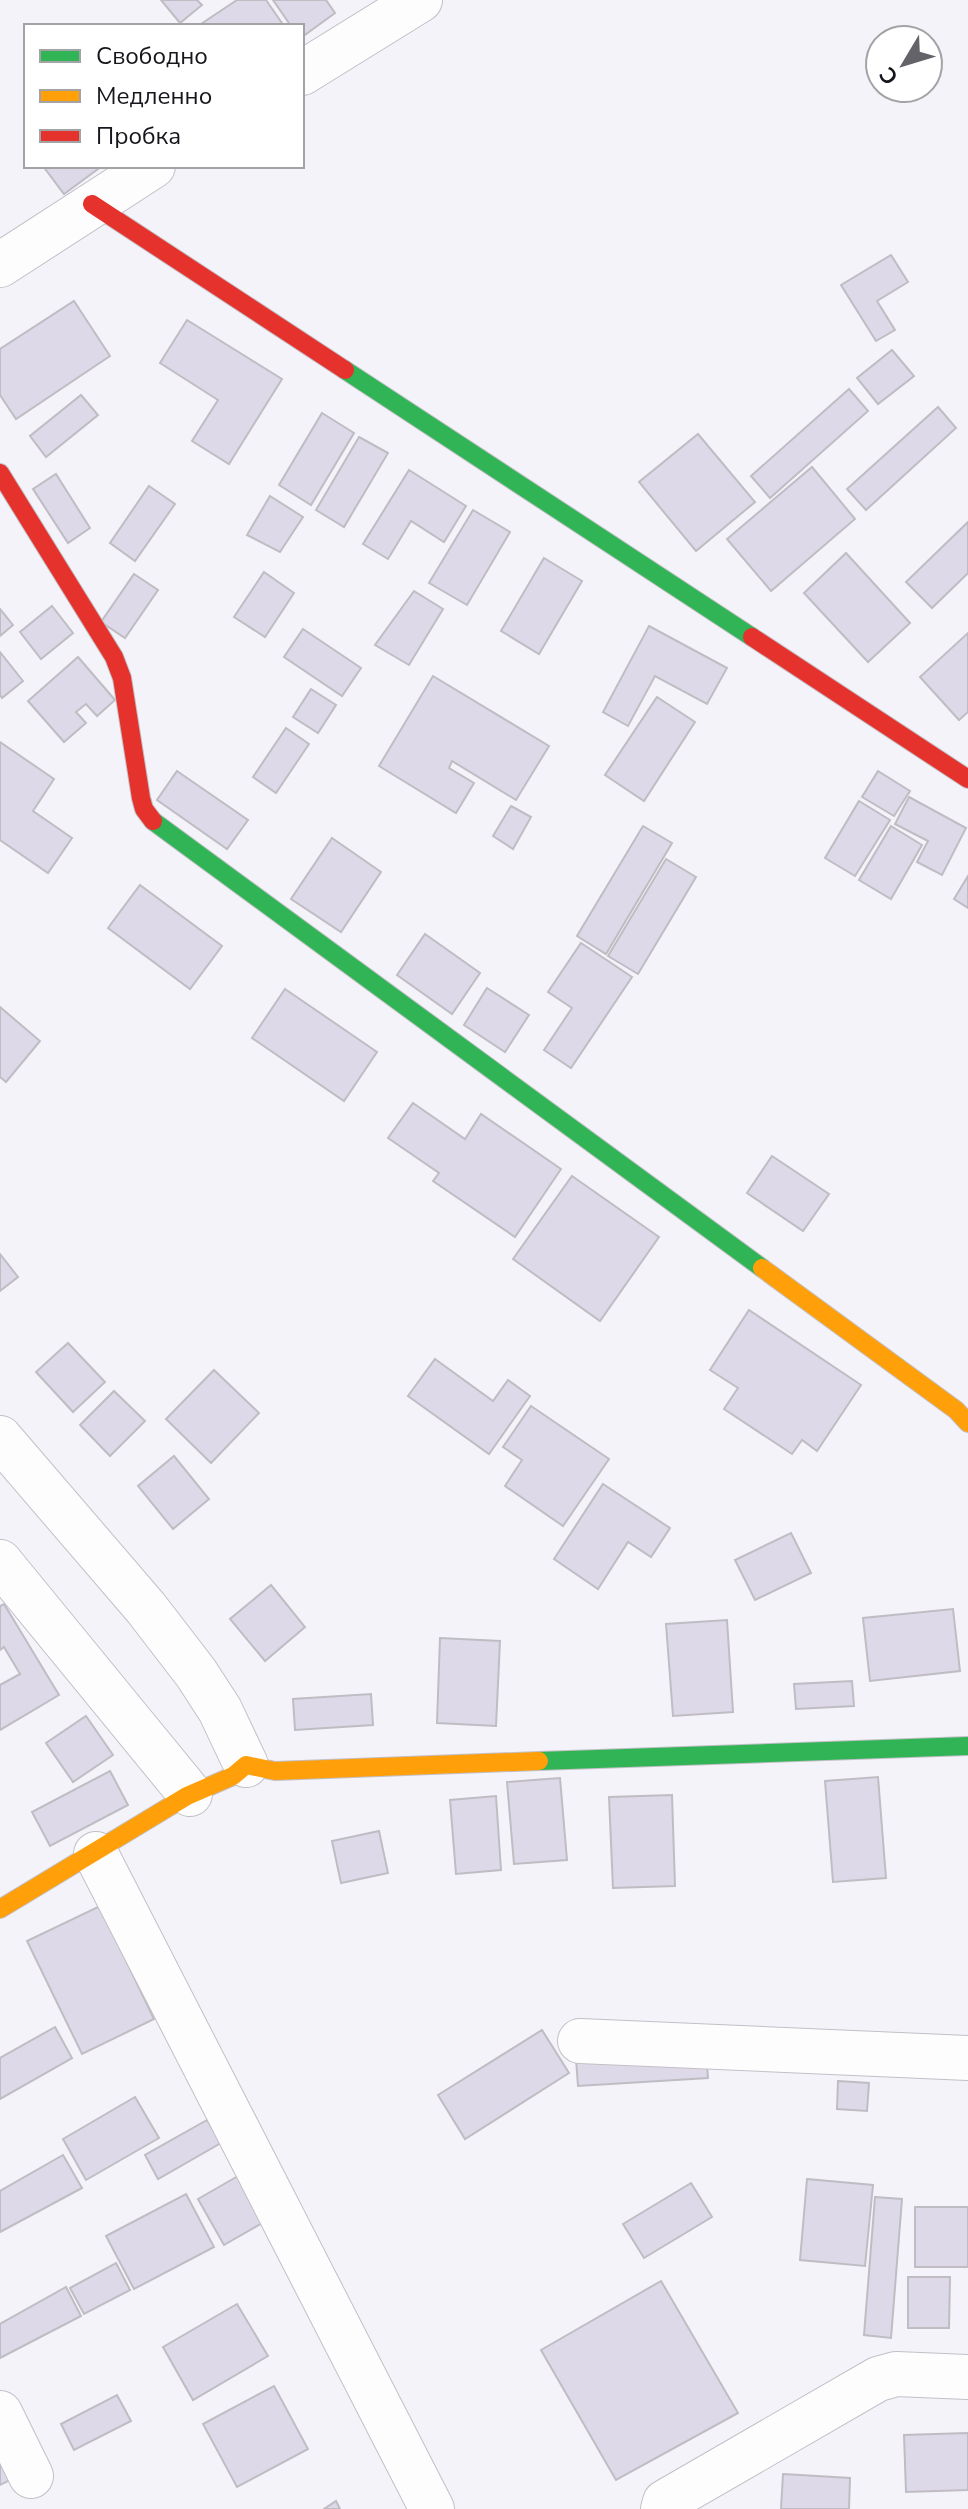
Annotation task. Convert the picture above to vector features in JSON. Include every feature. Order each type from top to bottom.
[{"type":"street","points":[[304,72],[420,0]]},
{"type":"street","points":[[0,265],[150,168]]},
{"type":"street","points":[[92,204],[968,779]]},
{"type":"street","points":[[0,474],[114,657],[122,678],[141,798],[144,809],[155,823],[943,1401],[968,1423]]},
{"type":"street","points":[[0,1438],[146,1608],[196,1673],[220,1710],[246,1765]]},
{"type":"street","points":[[0,1562],[190,1794]]},
{"type":"street","points":[[246,1765],[275,1771],[968,1746]]},
{"type":"street","points":[[0,1909],[96,1854],[190,1794],[235,1777],[246,1765]]},
{"type":"street","points":[[96,1854],[432,2509]]},
{"type":"street","points":[[580,2041],[968,2058]]},
{"type":"street","points":[[663,2509],[665,2502],[878,2379],[896,2374],[968,2377]]},
{"type":"street","points":[[0,2413],[31,2476]]},
{"type":"building","points":[[161,0],[197,0],[202,5],[180,23]]},
{"type":"building","points":[[237,0],[266,0],[283,24],[201,24]]},
{"type":"building","points":[[273,0],[326,0],[335,13],[304,36],[304,24],[290,24]]},
{"type":"building","points":[[44,168],[99,168],[64,194]]},
{"type":"building","points":[[891,255],[908,282],[877,301],[895,330],[876,341],[841,285]]},
{"type":"building","points":[[74,301],[110,356],[16,419],[0,395],[0,349]]},
{"type":"building","points":[[187,320],[282,379],[229,464],[192,441],[218,400],[160,363]]},
{"type":"building","points":[[892,350],[914,376],[878,404],[857,378]]},
{"type":"building","points":[[849,389],[868,411],[770,498],[751,476]]},
{"type":"building","points":[[81,395],[98,415],[46,457],[30,436]]},
{"type":"building","points":[[938,407],[956,428],[866,510],[847,489]]},
{"type":"building","points":[[322,413],[354,433],[311,505],[279,485]]},
{"type":"building","points":[[698,434],[755,502],[696,551],[639,482]]},
{"type":"building","points":[[359,437],[388,453],[344,527],[316,510]]},
{"type":"building","points":[[812,467],[855,519],[771,591],[727,539]]},
{"type":"building","points":[[409,470],[466,506],[444,542],[411,521],[388,559],[363,544]]},
{"type":"building","points":[[56,474],[90,528],[68,543],[33,489]]},
{"type":"building","points":[[149,486],[175,504],[135,561],[110,543]]},
{"type":"building","points":[[270,496],[303,517],[280,552],[247,535]]},
{"type":"building","points":[[473,510],[510,532],[467,605],[429,583]]},
{"type":"building","points":[[968,522],[968,573],[932,608],[906,582]]},
{"type":"building","points":[[846,553],[910,623],[868,662],[804,593]]},
{"type":"building","points":[[544,558],[582,581],[539,654],[501,631]]},
{"type":"building","points":[[264,572],[294,593],[265,637],[234,617]]},
{"type":"building","points":[[134,574],[158,590],[125,638],[101,622]]},
{"type":"building","points":[[414,591],[443,609],[409,665],[375,645]]},
{"type":"building","points":[[52,606],[73,633],[41,659],[20,632]]},
{"type":"building","points":[[0,609],[13,625],[0,636]]},
{"type":"building","points":[[649,626],[727,668],[707,704],[655,676],[628,726],[603,712]]},
{"type":"building","points":[[303,629],[361,668],[342,696],[284,657]]},
{"type":"building","points":[[968,633],[968,712],[959,720],[920,677]]},
{"type":"building","points":[[0,652],[23,681],[2,698],[0,695]]},
{"type":"building","points":[[78,657],[115,700],[97,716],[86,704],[76,712],[86,723],[64,742],[28,701]]},
{"type":"building","points":[[433,676],[549,746],[516,800],[452,761],[449,768],[474,783],[456,813],[379,766]]},
{"type":"building","points":[[311,689],[336,705],[318,733],[293,717]]},
{"type":"building","points":[[657,697],[695,722],[644,801],[605,775]]},
{"type":"building","points":[[286,728],[309,744],[276,793],[253,777]]},
{"type":"building","points":[[0,742],[54,779],[33,811],[72,838],[48,873],[0,840]]},
{"type":"building","points":[[177,771],[248,820],[227,849],[157,800]]},
{"type":"building","points":[[878,771],[910,791],[894,816],[862,797]]},
{"type":"building","points":[[909,797],[966,828],[942,875],[917,862],[928,841],[895,824]]},
{"type":"building","points":[[859,801],[890,820],[855,876],[825,858]]},
{"type":"building","points":[[511,806],[531,817],[513,849],[493,836]]},
{"type":"building","points":[[643,826],[672,843],[606,954],[577,936]]},
{"type":"building","points":[[891,826],[922,845],[891,899],[859,880]]},
{"type":"building","points":[[332,838],[381,872],[341,932],[291,899]]},
{"type":"building","points":[[666,859],[696,877],[638,974],[608,956]]},
{"type":"building","points":[[968,876],[968,908],[954,899]]},
{"type":"building","points":[[140,885],[222,946],[190,989],[108,928]]},
{"type":"building","points":[[425,934],[480,973],[452,1014],[397,975]]},
{"type":"building","points":[[581,943],[632,977],[571,1068],[544,1050],[572,1008],[548,992]]},
{"type":"building","points":[[487,988],[529,1015],[505,1052],[464,1025]]},
{"type":"building","points":[[285,989],[377,1052],[344,1101],[252,1038]]},
{"type":"building","points":[[0,1007],[40,1041],[6,1082],[0,1077]]},
{"type":"building","points":[[413,1103],[465,1139],[481,1114],[561,1169],[515,1237],[433,1181],[439,1173],[388,1138]]},
{"type":"building","points":[[772,1156],[829,1194],[803,1231],[747,1193]]},
{"type":"building","points":[[572,1176],[659,1237],[600,1321],[513,1259]]},
{"type":"building","points":[[0,1254],[18,1277],[0,1291]]},
{"type":"building","points":[[749,1310],[861,1385],[817,1451],[802,1440],[792,1454],[724,1409],[738,1388],[710,1370]]},
{"type":"building","points":[[68,1343],[105,1382],[73,1412],[36,1372]]},
{"type":"building","points":[[435,1359],[493,1401],[508,1380],[530,1396],[489,1454],[408,1396]]},
{"type":"building","points":[[214,1370],[259,1413],[211,1463],[166,1419]]},
{"type":"building","points":[[114,1391],[145,1421],[110,1456],[80,1425]]},
{"type":"building","points":[[531,1406],[609,1459],[563,1526],[505,1486],[522,1460],[503,1447]]},
{"type":"building","points":[[174,1456],[209,1499],[173,1529],[138,1486]]},
{"type":"building","points":[[603,1484],[670,1528],[651,1557],[628,1542],[598,1589],[554,1559]]},
{"type":"building","points":[[791,1533],[811,1573],[755,1600],[735,1560]]},
{"type":"building","points":[[271,1585],[305,1627],[265,1661],[230,1619]]},
{"type":"building","points":[[4,1604],[59,1695],[0,1730],[0,1685],[20,1674],[4,1647],[0,1650],[0,1606]]},
{"type":"building","points":[[953,1609],[960,1671],[870,1681],[863,1618]]},
{"type":"building","points":[[727,1620],[733,1712],[673,1716],[666,1624]]},
{"type":"building","points":[[440,1638],[500,1641],[496,1726],[437,1723]]},
{"type":"building","points":[[852,1681],[854,1706],[796,1709],[794,1684]]},
{"type":"building","points":[[371,1694],[373,1725],[295,1730],[293,1699]]},
{"type":"building","points":[[86,1716],[113,1755],[73,1782],[46,1743]]},
{"type":"building","points":[[110,1771],[128,1805],[50,1846],[32,1812]]},
{"type":"building","points":[[878,1777],[886,1878],[833,1882],[825,1781]]},
{"type":"building","points":[[560,1778],[567,1860],[514,1864],[507,1782]]},
{"type":"building","points":[[672,1795],[675,1886],[613,1888],[609,1797]]},
{"type":"building","points":[[496,1796],[501,1870],[456,1874],[450,1800]]},
{"type":"building","points":[[379,1831],[388,1873],[341,1883],[332,1841]]},
{"type":"building","points":[[100,1906],[154,2019],[82,2054],[27,1941]]},
{"type":"building","points":[[55,2027],[72,2058],[0,2099],[0,2058]]},
{"type":"building","points":[[542,2030],[569,2073],[465,2139],[438,2095]]},
{"type":"building","points":[[706,2052],[708,2078],[578,2086],[576,2059]]},
{"type":"building","points":[[838,2081],[869,2083],[867,2111],[837,2109]]},
{"type":"building","points":[[135,2097],[159,2138],[86,2180],[63,2139]]},
{"type":"building","points":[[207,2120],[221,2143],[158,2179],[145,2155]]},
{"type":"building","points":[[63,2155],[82,2188],[0,2232],[0,2191]]},
{"type":"building","points":[[238,2176],[264,2222],[224,2245],[198,2199]]},
{"type":"building","points":[[807,2179],[873,2185],[865,2266],[800,2260]]},
{"type":"building","points":[[691,2183],[712,2217],[644,2258],[623,2224]]},
{"type":"building","points":[[186,2194],[214,2247],[134,2289],[106,2236]]},
{"type":"building","points":[[875,2197],[902,2199],[891,2338],[864,2335]]},
{"type":"building","points":[[915,2207],[968,2207],[968,2267],[915,2267]]},
{"type":"building","points":[[116,2263],[130,2290],[84,2314],[70,2288]]},
{"type":"building","points":[[908,2277],[950,2277],[949,2328],[908,2328]]},
{"type":"building","points":[[661,2281],[738,2413],[616,2480],[541,2350]]},
{"type":"building","points":[[66,2287],[81,2316],[0,2358],[0,2324]]},
{"type":"building","points":[[237,2304],[268,2356],[193,2400],[163,2347]]},
{"type":"building","points":[[274,2386],[308,2449],[237,2487],[203,2424]]},
{"type":"building","points":[[117,2395],[131,2421],[74,2450],[61,2424]]},
{"type":"building","points":[[968,2433],[968,2490],[906,2492],[904,2435]]},
{"type":"building","points":[[0,2435],[20,2475],[0,2485]]},
{"type":"building","points":[[783,2474],[850,2478],[849,2509],[781,2509]]},
{"type":"building","points":[[336,2501],[340,2509],[324,2509]]},
{"type":"traffic: fast","points":[[345,370],[752,637]]},
{"type":"traffic: fast","points":[[153,821],[762,1268]]},
{"type":"traffic: fast","points":[[539,1761],[968,1746]]},
{"type":"traffic: slow","points":[[762,1268],[956,1410],[968,1423]]},
{"type":"traffic: slow","points":[[0,1909],[187,1796],[233,1776],[246,1765],[275,1771],[539,1761]]},
{"type":"traffic: jam","points":[[92,204],[345,370]]},
{"type":"traffic: jam","points":[[0,473],[114,657],[122,678],[141,798],[144,809],[153,821]]},
{"type":"traffic: jam","points":[[752,637],[968,779]]}]
